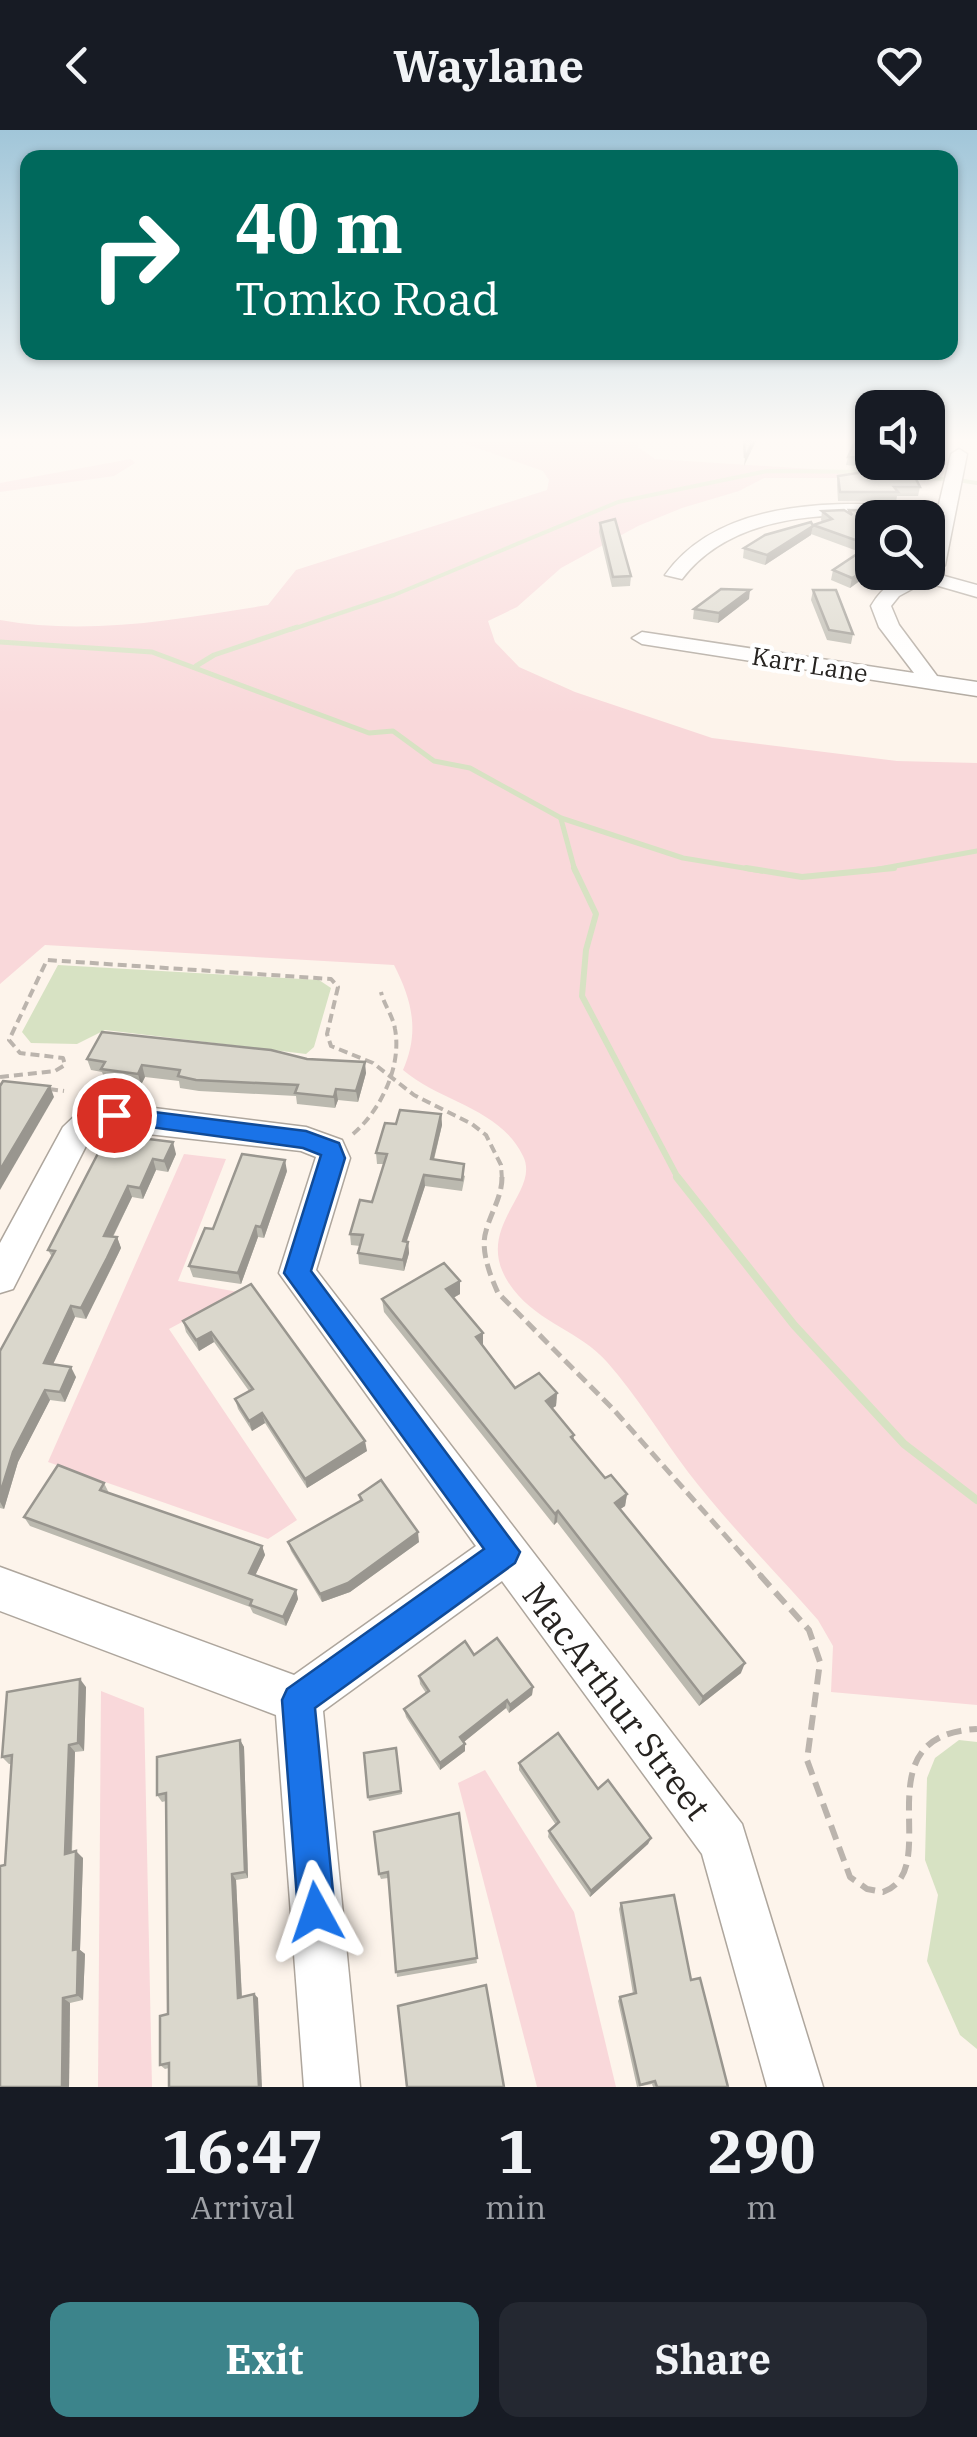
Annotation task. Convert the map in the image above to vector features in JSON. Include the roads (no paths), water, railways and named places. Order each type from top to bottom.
[{"type":"street","points":[[676,576],[689,555],[710,541],[739,532]]},
{"type":"street","points":[[945,582],[977,591]]},
{"type":"street","points":[[893,590],[881,606],[886,624],[919,658],[929,683]]},
{"type":"street","name":"Karr Lane","points":[[642,638],[977,689]]},
{"type":"street","name":"MacArthur Street","points":[[0,1278],[75,1136],[94,1118],[114,1115],[321,1142],[334,1158],[297,1273],[724,1842],[795,2087]]},
{"type":"street","points":[[298,1700],[505,1552]]},
{"type":"street","points":[[2,1594],[298,1700]]},
{"type":"street","points":[[298,1700],[332,2087]]},
{"type":"waterway","points":[[290,630],[394,595],[545,532]]},
{"type":"waterway","points":[[196,666],[214,655],[297,627]]},
{"type":"waterway","points":[[0,642],[152,652],[369,733],[393,731],[434,761],[470,768],[561,818],[683,858],[762,871]]},
{"type":"waterway","points":[[561,819],[574,869]]},
{"type":"waterway","points":[[873,870],[977,851]]},
{"type":"waterway","points":[[746,868],[802,877],[873,870]]},
{"type":"waterway","points":[[873,870],[894,868]]},
{"type":"waterway","points":[[574,869],[596,914],[586,950],[582,996],[678,1179]]},
{"type":"waterway","points":[[868,871],[873,870]]},
{"type":"waterway","points":[[678,1179],[794,1325],[904,1444],[977,1500]]}]
